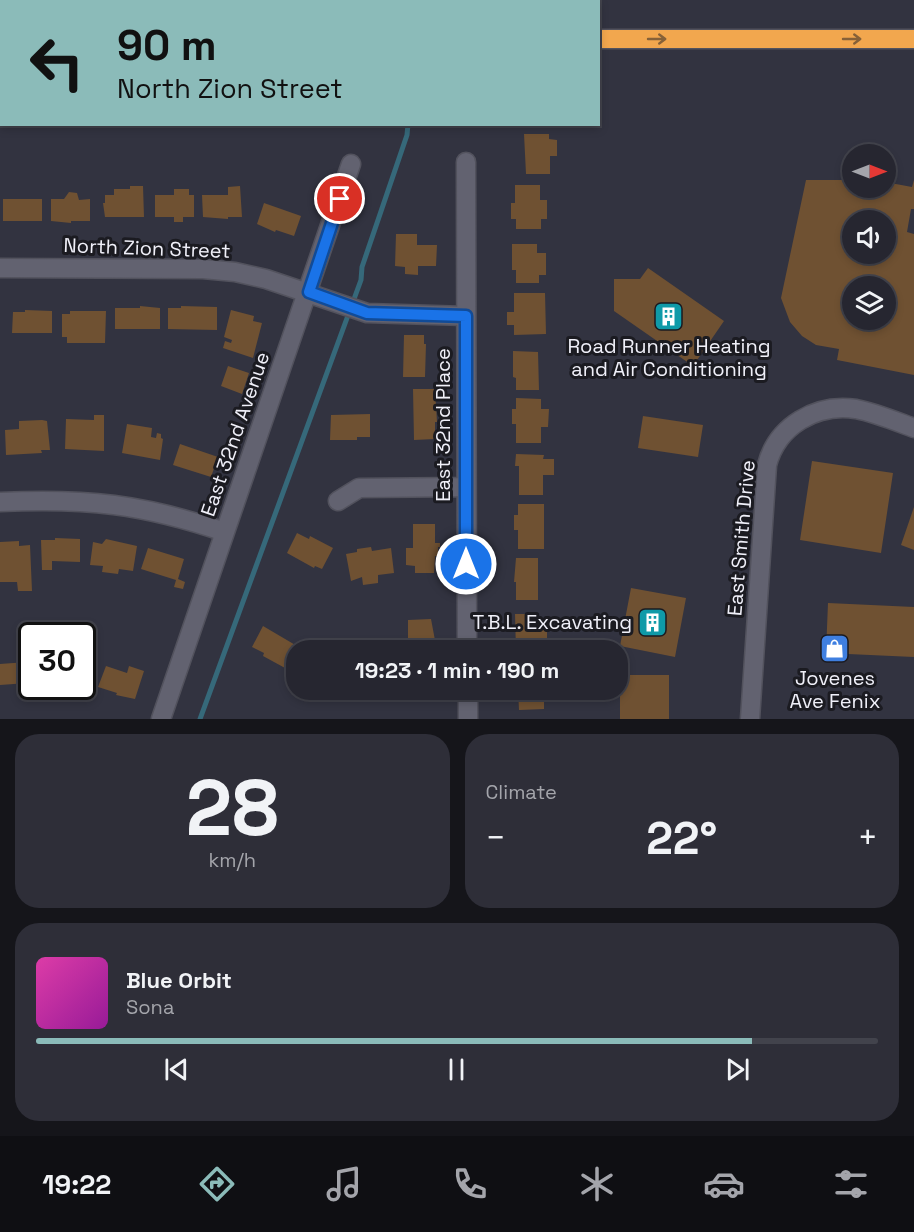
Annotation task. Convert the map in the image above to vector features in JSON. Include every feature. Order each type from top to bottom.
[{"type":"highway","points":[[600,39],[914,39]]},
{"type":"street","name":"East 32nd Place","points":[[466,162],[467,640]]},
{"type":"street","name":"East 32nd Avenue","points":[[161,719],[351,164]]},
{"type":"street","name":"North Zion Street","points":[[0,268],[202,269],[245,274],[309,292],[346,307],[390,315],[466,316]]},
{"type":"street","name":"East Smith Drive","points":[[750,719],[767,465],[777,441],[795,422],[805,417],[822,411],[845,408],[871,413],[914,428]]},
{"type":"street","points":[[338,501],[359,488],[466,487]]},
{"type":"street","points":[[0,502],[91,501],[132,506],[157,511],[225,532]]},
{"type":"street","points":[[468,700],[468,719]]},
{"type":"building","points":[[524,134],[549,134],[549,139],[557,140],[557,156],[550,156],[550,174],[526,174]]},
{"type":"building","points":[[806,180],[842,180],[842,198],[896,198],[896,184],[912,187],[914,180],[914,209],[911,209],[907,232],[914,234],[914,375],[837,360],[839,349],[816,345],[802,336],[790,322],[781,298]]},
{"type":"building","points":[[515,185],[540,185],[540,200],[547,200],[547,219],[541,219],[541,229],[516,229],[516,219],[511,219],[511,203],[515,203]]},
{"type":"building","points":[[130,186],[143,186],[144,217],[105,217],[103,203],[105,203],[105,195],[114,195],[114,189],[130,189]]},
{"type":"building","points":[[240,186],[242,217],[228,217],[228,219],[203,217],[202,195],[228,195],[228,187]]},
{"type":"building","points":[[174,189],[189,189],[189,195],[194,195],[194,217],[183,217],[183,222],[174,222],[174,217],[155,217],[155,195],[174,195]]},
{"type":"building","points":[[69,192],[77,193],[79,200],[90,199],[90,221],[71,221],[71,223],[51,221],[51,199],[64,199]]},
{"type":"building","points":[[3,199],[42,199],[42,221],[3,221]]},
{"type":"building","points":[[264,203],[301,216],[294,236],[276,230],[275,232],[257,224]]},
{"type":"building","points":[[396,234],[417,234],[417,245],[437,245],[436,266],[418,266],[418,275],[405,274],[405,267],[395,266]]},
{"type":"building","points":[[512,244],[537,244],[537,253],[546,253],[546,275],[539,275],[539,283],[516,283],[516,270],[512,270]]},
{"type":"building","name":"Road Runner Heating and Air Conditioning","points":[[648,268],[724,321],[693,366],[614,311],[614,279],[640,279]]},
{"type":"building","points":[[514,293],[545,293],[546,334],[514,335],[514,325],[507,325],[507,312],[514,312]]},
{"type":"building","points":[[140,306],[160,308],[160,329],[115,329],[115,308],[140,308]]},
{"type":"building","points":[[181,306],[217,307],[217,330],[168,329],[168,308],[181,308]]},
{"type":"building","points":[[25,310],[52,311],[52,333],[12,333],[13,312],[25,312]]},
{"type":"building","points":[[231,310],[254,316],[253,321],[262,323],[253,358],[223,348],[225,341],[231,343],[232,340],[224,337]]},
{"type":"building","points":[[70,311],[106,311],[105,343],[67,343],[67,337],[62,337],[62,314],[70,314]]},
{"type":"building","points":[[404,335],[424,335],[425,377],[403,377]]},
{"type":"building","points":[[513,351],[538,352],[539,390],[516,390],[516,378],[513,377]]},
{"type":"building","points":[[228,366],[249,373],[242,394],[221,386]]},
{"type":"building","points":[[413,389],[435,389],[437,422],[435,422],[435,439],[414,440]]},
{"type":"building","points":[[516,398],[541,399],[541,409],[549,409],[548,427],[541,427],[541,443],[516,443],[516,424],[512,424],[512,409],[516,409]]},
{"type":"building","points":[[370,414],[370,437],[357,437],[357,440],[330,440],[331,415]]},
{"type":"building","points":[[94,415],[104,415],[104,451],[65,449],[66,419],[94,420]]},
{"type":"building","points":[[643,416],[703,425],[698,457],[638,448]]},
{"type":"building","points":[[19,421],[47,421],[50,450],[41,450],[42,453],[6,455],[5,430],[19,429]]},
{"type":"building","points":[[127,424],[152,428],[151,437],[156,438],[157,433],[161,434],[163,439],[160,460],[122,453]]},
{"type":"building","points":[[180,444],[218,457],[211,477],[173,465]]},
{"type":"building","points":[[516,454],[544,455],[543,459],[554,459],[554,475],[543,475],[543,495],[519,495],[519,466],[515,466]]},
{"type":"building","points":[[812,461],[893,473],[881,553],[800,540]]},
{"type":"building","points":[[518,504],[544,504],[544,549],[518,549],[518,530],[514,530],[514,515],[518,515]]},
{"type":"building","points":[[914,507],[914,550],[901,545]]},
{"type":"building","points":[[413,524],[435,524],[435,543],[440,543],[440,547],[438,547],[438,556],[435,556],[434,573],[415,573],[415,566],[406,565],[406,548],[413,548]]},
{"type":"building","points":[[297,533],[309,539],[310,536],[333,548],[322,569],[315,566],[314,568],[287,553]]},
{"type":"building","points":[[55,538],[80,539],[80,562],[52,561],[52,570],[42,570],[41,540],[55,540]]},
{"type":"building","points":[[106,539],[137,546],[133,571],[119,569],[118,574],[102,572],[103,566],[90,565],[93,542],[102,544]]},
{"type":"building","points":[[19,541],[19,546],[30,545],[32,591],[18,591],[17,582],[0,582],[0,542]]},
{"type":"building","points":[[371,547],[372,551],[391,548],[394,573],[378,575],[378,583],[363,585],[362,577],[351,581],[346,554],[357,552],[357,549]]},
{"type":"building","points":[[148,548],[184,559],[178,579],[185,582],[183,589],[174,587],[176,580],[141,569]]},
{"type":"building","points":[[516,558],[538,558],[538,600],[516,600],[516,582],[514,582]]},
{"type":"building","name":"T.B.L. Excavating","points":[[631,588],[686,598],[675,657],[628,648],[628,640],[621,640]]},
{"type":"building","points":[[828,603],[914,607],[914,657],[826,653]]},
{"type":"building","points":[[515,614],[538,614],[538,619],[547,619],[547,640],[516,640]]},
{"type":"building","points":[[431,619],[435,640],[408,640],[408,620]]},
{"type":"building","points":[[263,626],[287,640],[285,668],[263,656],[264,653],[252,647]]},
{"type":"building","points":[[18,663],[18,684],[0,685],[0,664]]},
{"type":"building","points":[[106,666],[127,673],[129,666],[144,671],[135,699],[116,695],[117,693],[98,687]]},
{"type":"building","points":[[628,675],[669,675],[669,719],[620,719],[620,700],[628,700]]},
{"type":"building","points":[[518,700],[544,700],[544,709],[519,710]]},
{"type":"waterway","points":[[200,719],[361,280],[362,267],[407,135],[408,126]]},
{"type":"place","name":"Road Runner Heating and Air Conditioning","points":[[669,316]]},
{"type":"place","name":"T.B.L. Excavating","points":[[653,622]]},
{"type":"place","name":"Jovenes Ave Fenix","points":[[835,648]]},
{"type":"route","points":[[340,199],[309,292],[367,313],[466,316],[466,564]]}]
